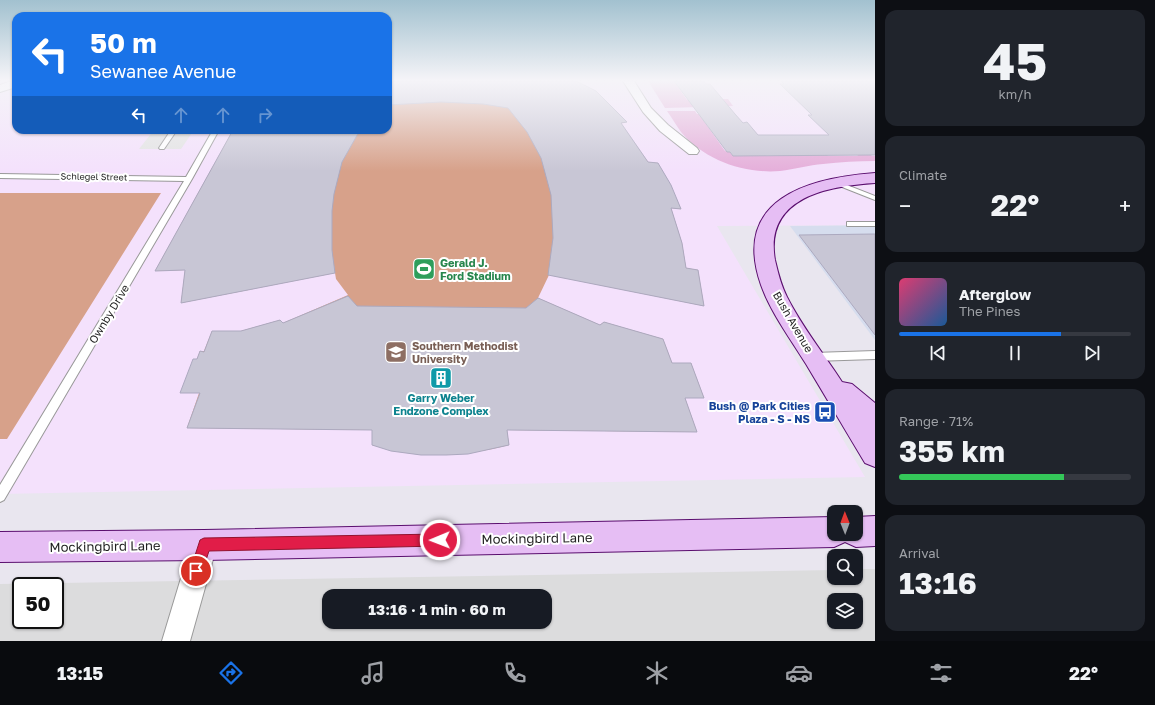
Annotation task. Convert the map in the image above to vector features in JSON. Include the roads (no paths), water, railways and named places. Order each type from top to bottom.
[{"type":"main road","name":"Bush Avenue","points":[[875,178],[832,182],[810,188],[789,200],[778,210],[769,223],[765,237],[763,256],[768,276],[781,304],[875,454]]},
{"type":"main road","points":[[820,367],[875,418]]},
{"type":"main road","points":[[863,532],[875,531]]},
{"type":"main road","name":"Mockingbird Lane","points":[[0,546],[204,545],[827,532]]},
{"type":"street","points":[[648,111],[664,128],[693,151]]},
{"type":"street","points":[[176,641],[204,545]]},
{"type":"lane","points":[[162,148],[171,134]]},
{"type":"lane","name":"Ownby Drive","points":[[0,496],[35,434],[100,330],[214,134]]},
{"type":"lane","name":"Schlegel Street","points":[[0,176],[189,178]]},
{"type":"lane","points":[[832,182],[875,198]]},
{"type":"lane","points":[[850,224],[875,224]]},
{"type":"lane","points":[[820,367],[875,355]]},
{"type":"place","name":"Gerald J. Ford Stadium","points":[[424,269]]},
{"type":"place","name":"Southern Methodist University","points":[[396,352]]},
{"type":"place","name":"Garry Weber Endzone Complex","points":[[441,378]]},
{"type":"place","name":"Bush @ Park Cities Plaza - S - NS","points":[[825,412]]}]
